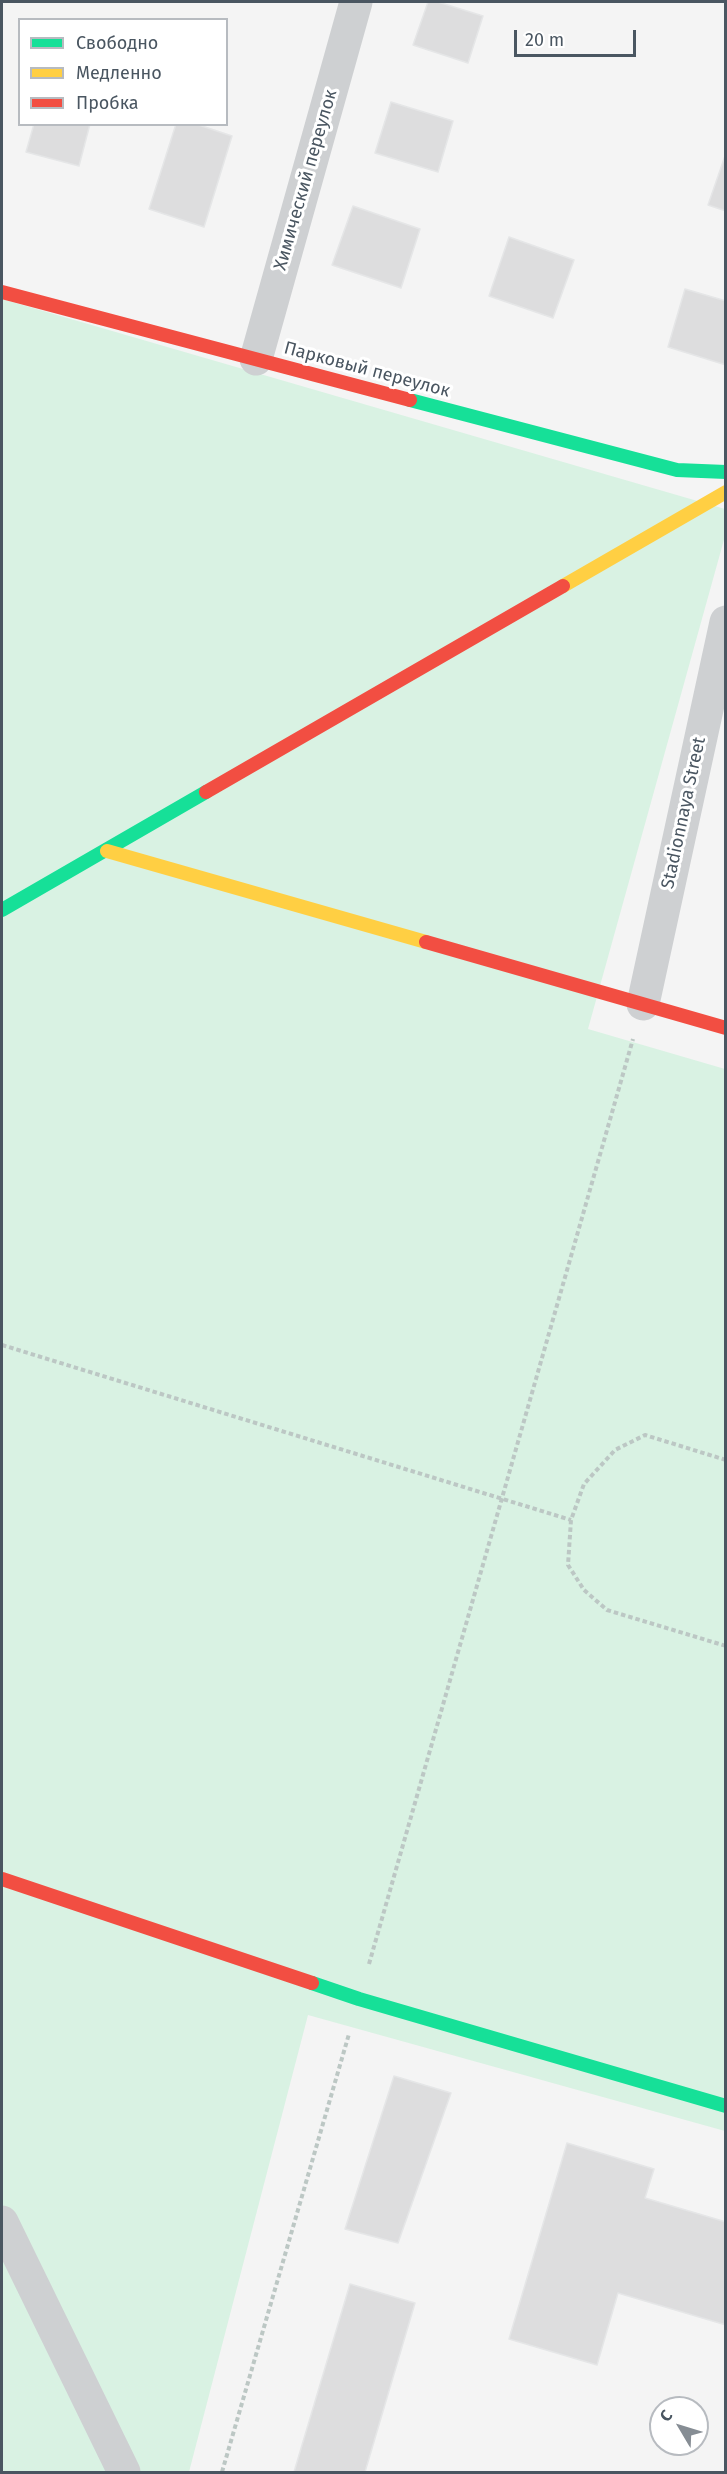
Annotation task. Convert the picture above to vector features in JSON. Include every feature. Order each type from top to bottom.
[{"type":"street","name":"Химический переулок","points":[[256,359],[356,2]]},
{"type":"street","name":"Парковый переулок","points":[[2,292],[677,470],[726,472]]},
{"type":"street","points":[[2,910],[726,492]]},
{"type":"street","name":"Stadionnaya Street","points":[[644,1004],[726,622]]},
{"type":"street","points":[[107,851],[726,1028]]},
{"type":"street","points":[[2,1879],[359,1999],[726,2106]]},
{"type":"street","points":[[2,2222],[124,2472]]},
{"type":"path","points":[[222,2472],[644,1004]]},
{"type":"path","points":[[2,1345],[572,1520]]},
{"type":"path","points":[[726,1460],[645,1436],[615,1450],[584,1484],[572,1520],[568,1565],[584,1590],[606,1610],[726,1646]]},
{"type":"green space","points":[[2,299],[725,509],[725,536],[588,1029],[725,1069],[725,2131],[308,2015],[189,2472],[2,2472]]},
{"type":"building","points":[[428,2],[438,2],[483,16],[468,63],[413,45]]},
{"type":"building","points":[[391,102],[453,121],[438,172],[375,153]]},
{"type":"building","points":[[33,126],[89,126],[79,166],[26,152]]},
{"type":"building","points":[[175,126],[202,126],[232,136],[204,227],[149,209]]},
{"type":"building","points":[[726,153],[726,211],[708,205]]},
{"type":"building","points":[[353,206],[420,229],[401,288],[332,265]]},
{"type":"building","points":[[509,237],[574,260],[553,318],[489,296]]},
{"type":"building","points":[[685,289],[726,301],[726,365],[668,347]]},
{"type":"building","points":[[394,2076],[451,2093],[398,2243],[345,2229]]},
{"type":"building","points":[[567,2143],[654,2169],[645,2198],[726,2222],[726,2325],[618,2293],[597,2365],[509,2339]]},
{"type":"building","points":[[350,2284],[415,2303],[365,2472],[294,2472]]},
{"type":"traffic: fast","points":[[410,400],[677,470],[726,472]]},
{"type":"traffic: fast","points":[[2,910],[206,792]]},
{"type":"traffic: fast","points":[[312,1983],[359,1999],[726,2106]]},
{"type":"traffic: slow","points":[[563,586],[726,492]]},
{"type":"traffic: slow","points":[[107,851],[426,942]]},
{"type":"traffic: jam","points":[[2,292],[410,400]]},
{"type":"traffic: jam","points":[[206,792],[563,586]]},
{"type":"traffic: jam","points":[[426,942],[726,1028]]},
{"type":"traffic: jam","points":[[2,1879],[312,1983]]}]
